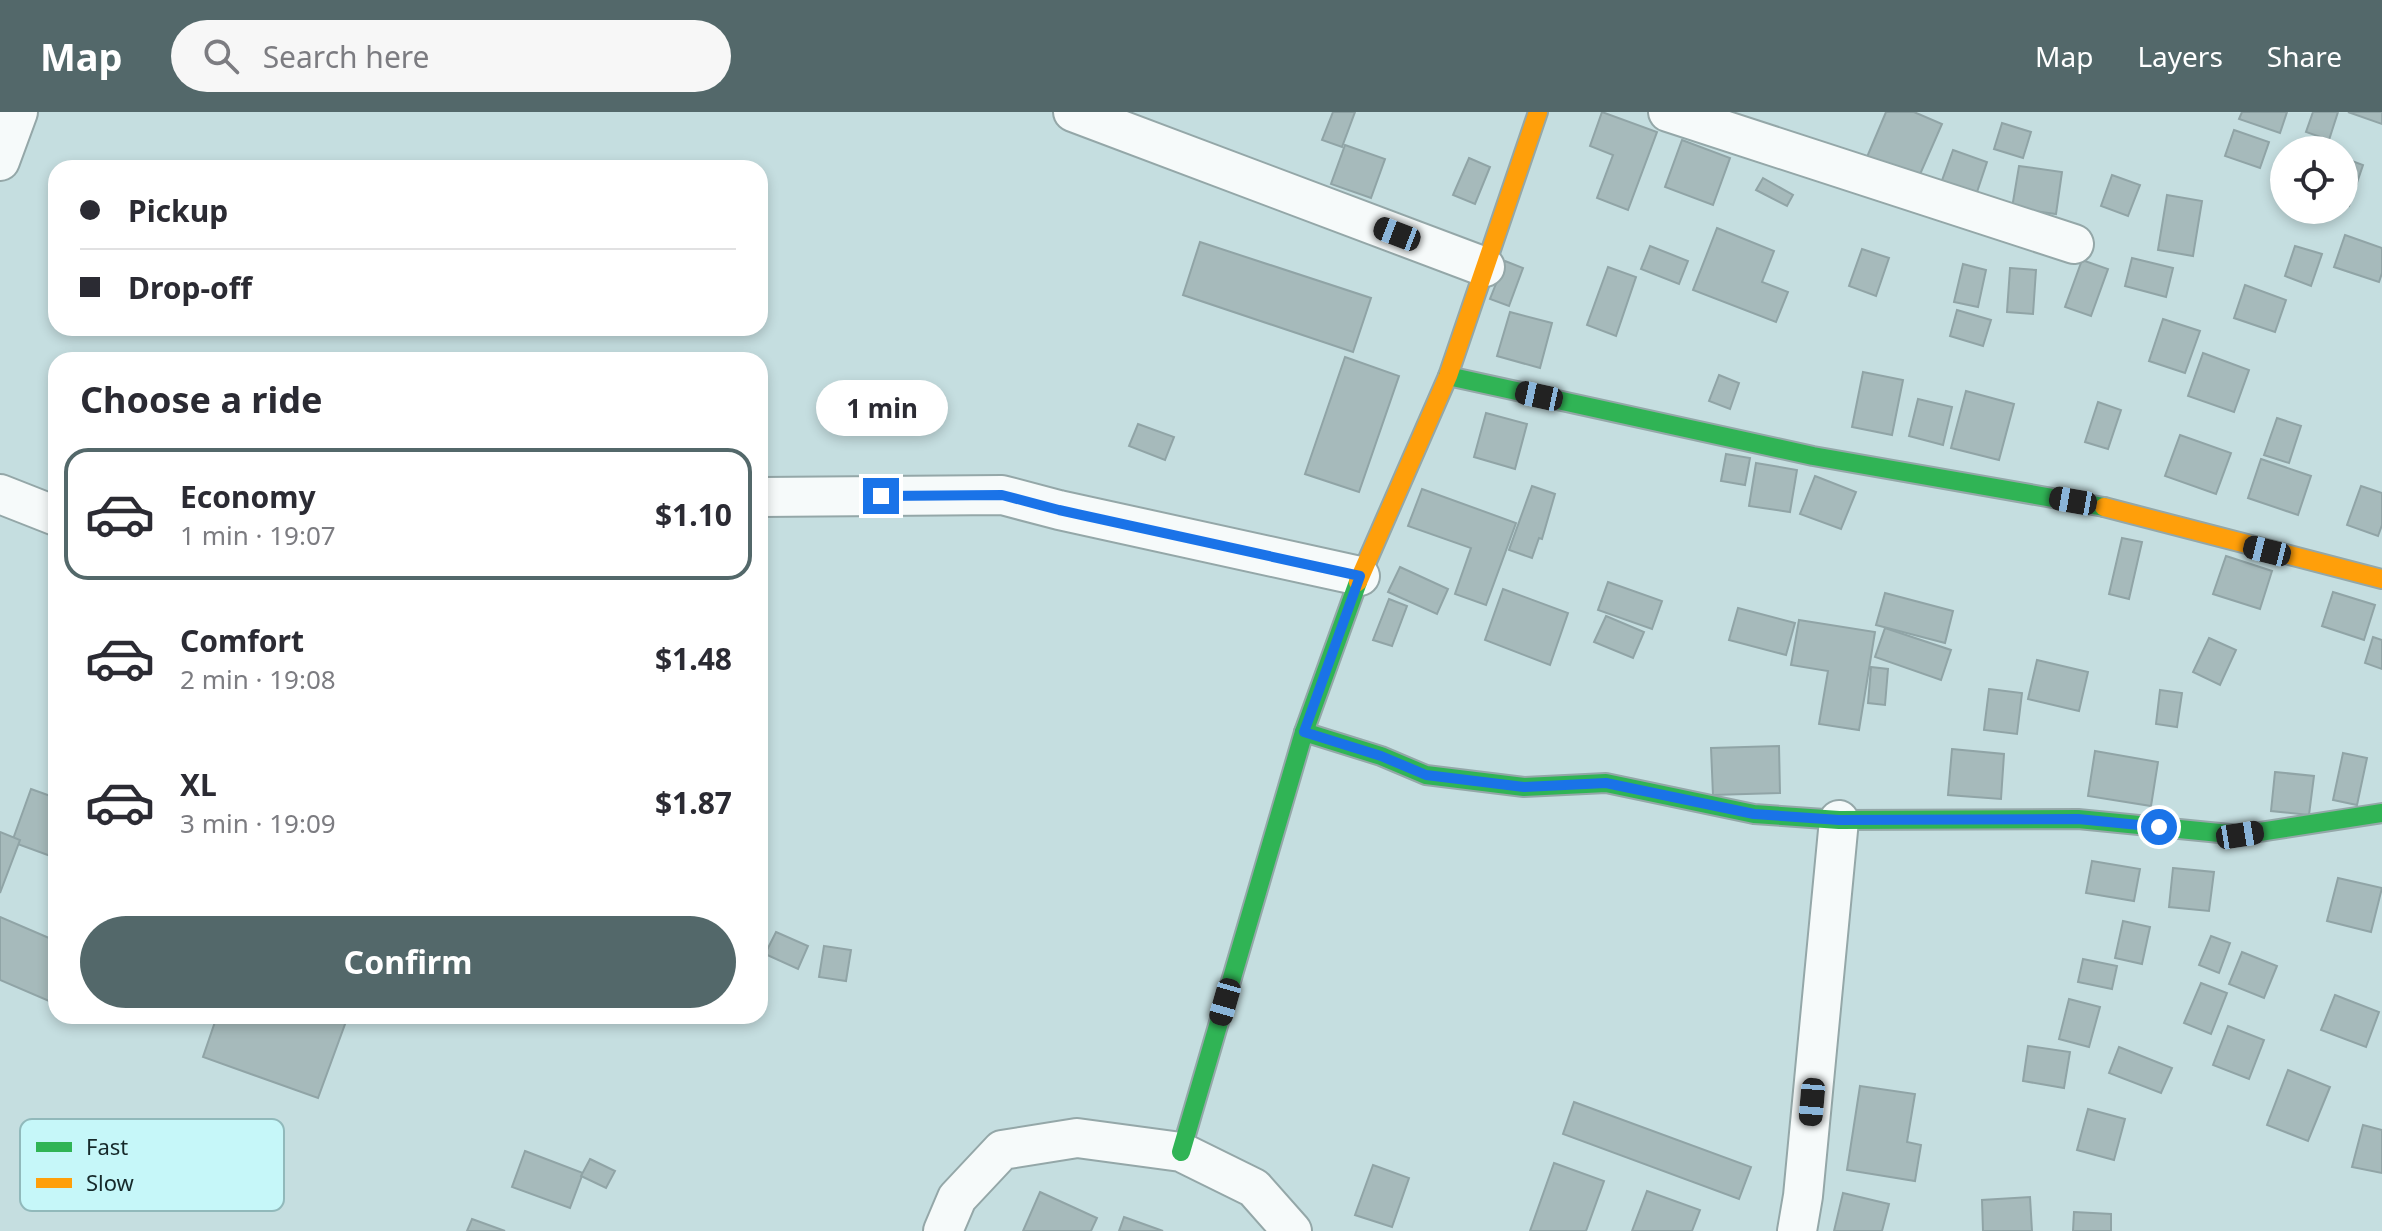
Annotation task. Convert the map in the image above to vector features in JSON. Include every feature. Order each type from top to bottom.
[{"type":"street","points":[[0,161],[18,112]]},
{"type":"street","points":[[1073,112],[1485,267]]},
{"type":"street","points":[[1181,1152],[1304,732],[1360,576],[1448,376],[1538,112]]},
{"type":"street","points":[[1668,112],[2074,244]]},
{"type":"street","points":[[1448,376],[1813,456],[2102,507],[2382,579]]},
{"type":"street","points":[[0,494],[48,513]]},
{"type":"street","points":[[768,497],[1002,495],[1360,576]]},
{"type":"street","points":[[1304,732],[1381,756],[1426,775],[1524,787],[1606,783],[1754,814],[1839,820],[2078,819],[2240,835],[2382,813]]},
{"type":"street","points":[[1797,1231],[1803,1196],[1839,820]]},
{"type":"street","points":[[943,1231],[957,1198],[1002,1150],[1077,1138],[1181,1152],[1254,1188],[1292,1231]]},
{"type":"building","points":[[1333,112],[1355,112],[1342,147],[1322,140]]},
{"type":"building","points":[[1602,112],[1657,132],[1628,210],[1597,198],[1613,155],[1590,146]]},
{"type":"building","points":[[1886,112],[1914,112],[1942,124],[1918,179],[1867,157]]},
{"type":"building","points":[[2242,112],[2287,112],[2280,133],[2239,119]]},
{"type":"building","points":[[2313,112],[2338,112],[2330,136],[2306,132]]},
{"type":"building","points":[[2348,112],[2382,112],[2382,124]]},
{"type":"building","points":[[2002,123],[2031,132],[2023,158],[1994,149]]},
{"type":"building","points":[[2234,130],[2269,142],[2260,168],[2225,156]]},
{"type":"building","points":[[1682,140],[1730,158],[1713,205],[1665,187]]},
{"type":"building","points":[[1345,145],[1385,159],[1371,198],[1331,184]]},
{"type":"building","points":[[1953,150],[1987,162],[1975,198],[1940,186]]},
{"type":"building","points":[[1469,158],[1490,167],[1475,204],[1453,195]]},
{"type":"building","points":[[2358,163],[2363,165],[2358,180]]},
{"type":"building","points":[[2019,166],[2062,172],[2056,214],[2012,208]]},
{"type":"building","points":[[2112,175],[2140,185],[2128,216],[2101,206]]},
{"type":"building","points":[[1763,178],[1793,195],[1787,206],[1756,190]]},
{"type":"building","points":[[2167,195],[2202,201],[2193,256],[2158,250]]},
{"type":"building","points":[[1717,228],[1774,251],[1762,282],[1788,292],[1776,322],[1693,290]]},
{"type":"building","points":[[2345,235],[2382,248],[2379,282],[2334,267]]},
{"type":"building","points":[[1200,242],[1371,298],[1353,352],[1183,295]]},
{"type":"building","points":[[1650,246],[1688,261],[1679,284],[1641,269]]},
{"type":"building","points":[[2295,246],[2322,254],[2311,286],[2285,276]]},
{"type":"building","points":[[1862,249],[1889,258],[1876,296],[1849,286]]},
{"type":"building","points":[[2132,258],[2173,268],[2166,297],[2125,286]]},
{"type":"building","points":[[2082,260],[2108,269],[2091,316],[2065,307]]},
{"type":"building","points":[[1505,261],[1523,268],[1509,306],[1490,299]]},
{"type":"building","points":[[1963,264],[1986,270],[1978,307],[1954,302]]},
{"type":"building","points":[[1608,267],[1636,277],[1616,336],[1587,325]]},
{"type":"building","points":[[2010,268],[2036,270],[2033,314],[2007,312]]},
{"type":"building","points":[[2245,285],[2286,300],[2275,332],[2234,318]]},
{"type":"building","points":[[1957,310],[1991,320],[1983,346],[1950,336]]},
{"type":"building","points":[[1510,312],[1552,323],[1540,368],[1497,356]]},
{"type":"building","points":[[2163,319],[2200,331],[2185,373],[2149,361]]},
{"type":"building","points":[[2203,353],[2249,370],[2234,412],[2188,396]]},
{"type":"building","points":[[1345,357],[1399,376],[1359,492],[1305,474]]},
{"type":"building","points":[[1863,372],[1903,380],[1892,435],[1852,427]]},
{"type":"building","points":[[1719,375],[1739,383],[1730,409],[1709,401]]},
{"type":"building","points":[[1966,391],[2014,404],[1999,460],[1951,448]]},
{"type":"building","points":[[1918,399],[1952,407],[1943,445],[1909,436]]},
{"type":"building","points":[[2098,402],[2121,410],[2108,449],[2085,442]]},
{"type":"building","points":[[1486,413],[1527,424],[1515,469],[1474,457]]},
{"type":"building","points":[[2277,418],[2301,426],[2289,463],[2264,455]]},
{"type":"building","points":[[1138,424],[1174,437],[1165,460],[1129,446]]},
{"type":"building","points":[[2180,435],[2231,453],[2216,494],[2165,476]]},
{"type":"building","points":[[1726,454],[1750,458],[1745,485],[1721,481]]},
{"type":"building","points":[[2261,459],[2311,476],[2298,515],[2248,498]]},
{"type":"building","points":[[1756,463],[1797,470],[1790,512],[1749,506]]},
{"type":"building","points":[[1815,476],[1856,492],[1841,529],[1800,514]]},
{"type":"building","points":[[1532,486],[1555,494],[1542,539],[1539,538],[1532,558],[1509,550]]},
{"type":"building","points":[[2361,486],[2382,493],[2382,525],[2378,536],[2347,525]]},
{"type":"building","points":[[1422,489],[1516,523],[1486,605],[1455,594],[1471,548],[1408,526]]},
{"type":"building","points":[[2122,538],[2142,542],[2129,599],[2109,594]]},
{"type":"building","points":[[2226,556],[2272,571],[2260,609],[2213,594]]},
{"type":"building","points":[[1400,567],[1448,589],[1437,614],[1388,592]]},
{"type":"building","points":[[1608,582],[1662,601],[1652,629],[1598,610]]},
{"type":"building","points":[[1503,589],[1568,613],[1550,665],[1485,640]]},
{"type":"building","points":[[2333,592],[2375,605],[2364,640],[2322,626]]},
{"type":"building","points":[[1885,593],[1953,611],[1945,643],[1876,625]]},
{"type":"building","points":[[1389,599],[1407,606],[1392,646],[1373,640]]},
{"type":"building","points":[[1738,608],[1795,623],[1786,655],[1729,640]]},
{"type":"building","points":[[1606,616],[1644,632],[1633,658],[1594,642]]},
{"type":"building","points":[[1799,620],[1875,632],[1859,730],[1819,724],[1828,671],[1791,665]]},
{"type":"building","points":[[1885,628],[1951,650],[1941,680],[1875,657]]},
{"type":"building","points":[[2373,637],[2382,640],[2382,669],[2365,663]]},
{"type":"building","points":[[2209,638],[2236,650],[2220,685],[2193,672]]},
{"type":"building","points":[[2037,660],[2088,672],[2079,711],[2028,699]]},
{"type":"building","points":[[1871,667],[1888,669],[1885,705],[1868,703]]},
{"type":"building","points":[[1989,689],[2022,693],[2017,734],[1984,730]]},
{"type":"building","points":[[2160,690],[2182,693],[2177,727],[2156,724]]},
{"type":"building","points":[[1779,746],[1780,793],[1713,795],[1711,748]]},
{"type":"building","points":[[1952,749],[2004,754],[2001,799],[1948,795]]},
{"type":"building","points":[[2095,751],[2158,762],[2151,806],[2088,796]]},
{"type":"building","points":[[2343,753],[2367,758],[2357,805],[2333,800]]},
{"type":"building","points":[[2275,772],[2314,776],[2309,815],[2271,811]]},
{"type":"building","points":[[31,789],[48,795],[48,855],[12,842]]},
{"type":"building","points":[[0,832],[20,840],[0,893]]},
{"type":"building","points":[[2092,861],[2140,869],[2134,901],[2086,893]]},
{"type":"building","points":[[2173,868],[2214,872],[2209,911],[2169,907]]},
{"type":"building","points":[[2338,878],[2382,888],[2371,932],[2327,921]]},
{"type":"building","points":[[0,917],[48,938],[48,1001],[0,980]]},
{"type":"building","points":[[2123,921],[2150,927],[2142,964],[2115,958]]},
{"type":"building","points":[[776,932],[808,946],[798,969],[768,955]]},
{"type":"building","points":[[2211,936],[2230,943],[2219,973],[2199,965]]},
{"type":"building","points":[[824,946],[851,950],[846,981],[819,977]]},
{"type":"building","points":[[2242,952],[2277,966],[2264,998],[2229,984]]},
{"type":"building","points":[[2083,959],[2117,966],[2112,989],[2078,982]]},
{"type":"building","points":[[2201,983],[2227,993],[2211,1034],[2184,1023]]},
{"type":"building","points":[[2335,995],[2379,1012],[2366,1047],[2321,1030]]},
{"type":"building","points":[[2069,999],[2100,1007],[2089,1047],[2059,1039]]},
{"type":"building","points":[[214,1024],[345,1024],[318,1098],[203,1057]]},
{"type":"building","points":[[2228,1026],[2264,1040],[2249,1079],[2213,1065]]},
{"type":"building","points":[[2028,1046],[2070,1052],[2064,1088],[2023,1081]]},
{"type":"building","points":[[2119,1047],[2172,1068],[2161,1093],[2109,1073]]},
{"type":"building","points":[[2288,1070],[2330,1087],[2308,1141],[2267,1125]]},
{"type":"building","points":[[1860,1086],[1915,1094],[1907,1142],[1921,1145],[1915,1181],[1847,1170]]},
{"type":"building","points":[[1574,1102],[1751,1167],[1739,1199],[1563,1134]]},
{"type":"building","points":[[2088,1109],[2125,1119],[2114,1160],[2077,1150]]},
{"type":"building","points":[[2363,1125],[2382,1130],[2382,1173],[2352,1167]]},
{"type":"building","points":[[525,1151],[583,1173],[570,1208],[512,1187]]},
{"type":"building","points":[[590,1159],[615,1171],[606,1188],[581,1176]]},
{"type":"building","points":[[1554,1163],[1604,1181],[1586,1231],[1530,1231]]},
{"type":"building","points":[[1373,1165],[1409,1178],[1392,1227],[1355,1215]]},
{"type":"building","points":[[1647,1191],[1700,1210],[1692,1231],[1632,1231]]},
{"type":"building","points":[[1040,1192],[1097,1218],[1091,1231],[1023,1231]]},
{"type":"building","points":[[1843,1193],[1889,1204],[1882,1231],[1834,1231]]},
{"type":"building","points":[[2030,1197],[2032,1231],[1983,1231],[1982,1200]]},
{"type":"building","points":[[2074,1212],[2111,1214],[2111,1231],[2073,1231]]},
{"type":"building","points":[[1124,1217],[1163,1231],[1119,1231]]},
{"type":"building","points":[[472,1219],[505,1231],[467,1231]]},
{"type":"traffic: fast","points":[[1448,376],[1813,456],[2104,507]]},
{"type":"traffic: fast","points":[[1181,1152],[1304,732],[1358,582]]},
{"type":"traffic: fast","points":[[1304,732],[1381,756],[1426,775],[1524,787],[1606,783],[1754,814],[1839,820],[2078,819],[2240,835],[2382,813]]},
{"type":"traffic: slow","points":[[1358,582],[1448,376],[1538,112]]},
{"type":"traffic: slow","points":[[2104,507],[2382,579]]},
{"type":"route","points":[[881,496],[1002,495],[1360,576],[1304,732],[1381,756],[1426,775],[1524,787],[1606,783],[1754,814],[1839,820],[2078,819],[2159,827]]}]
